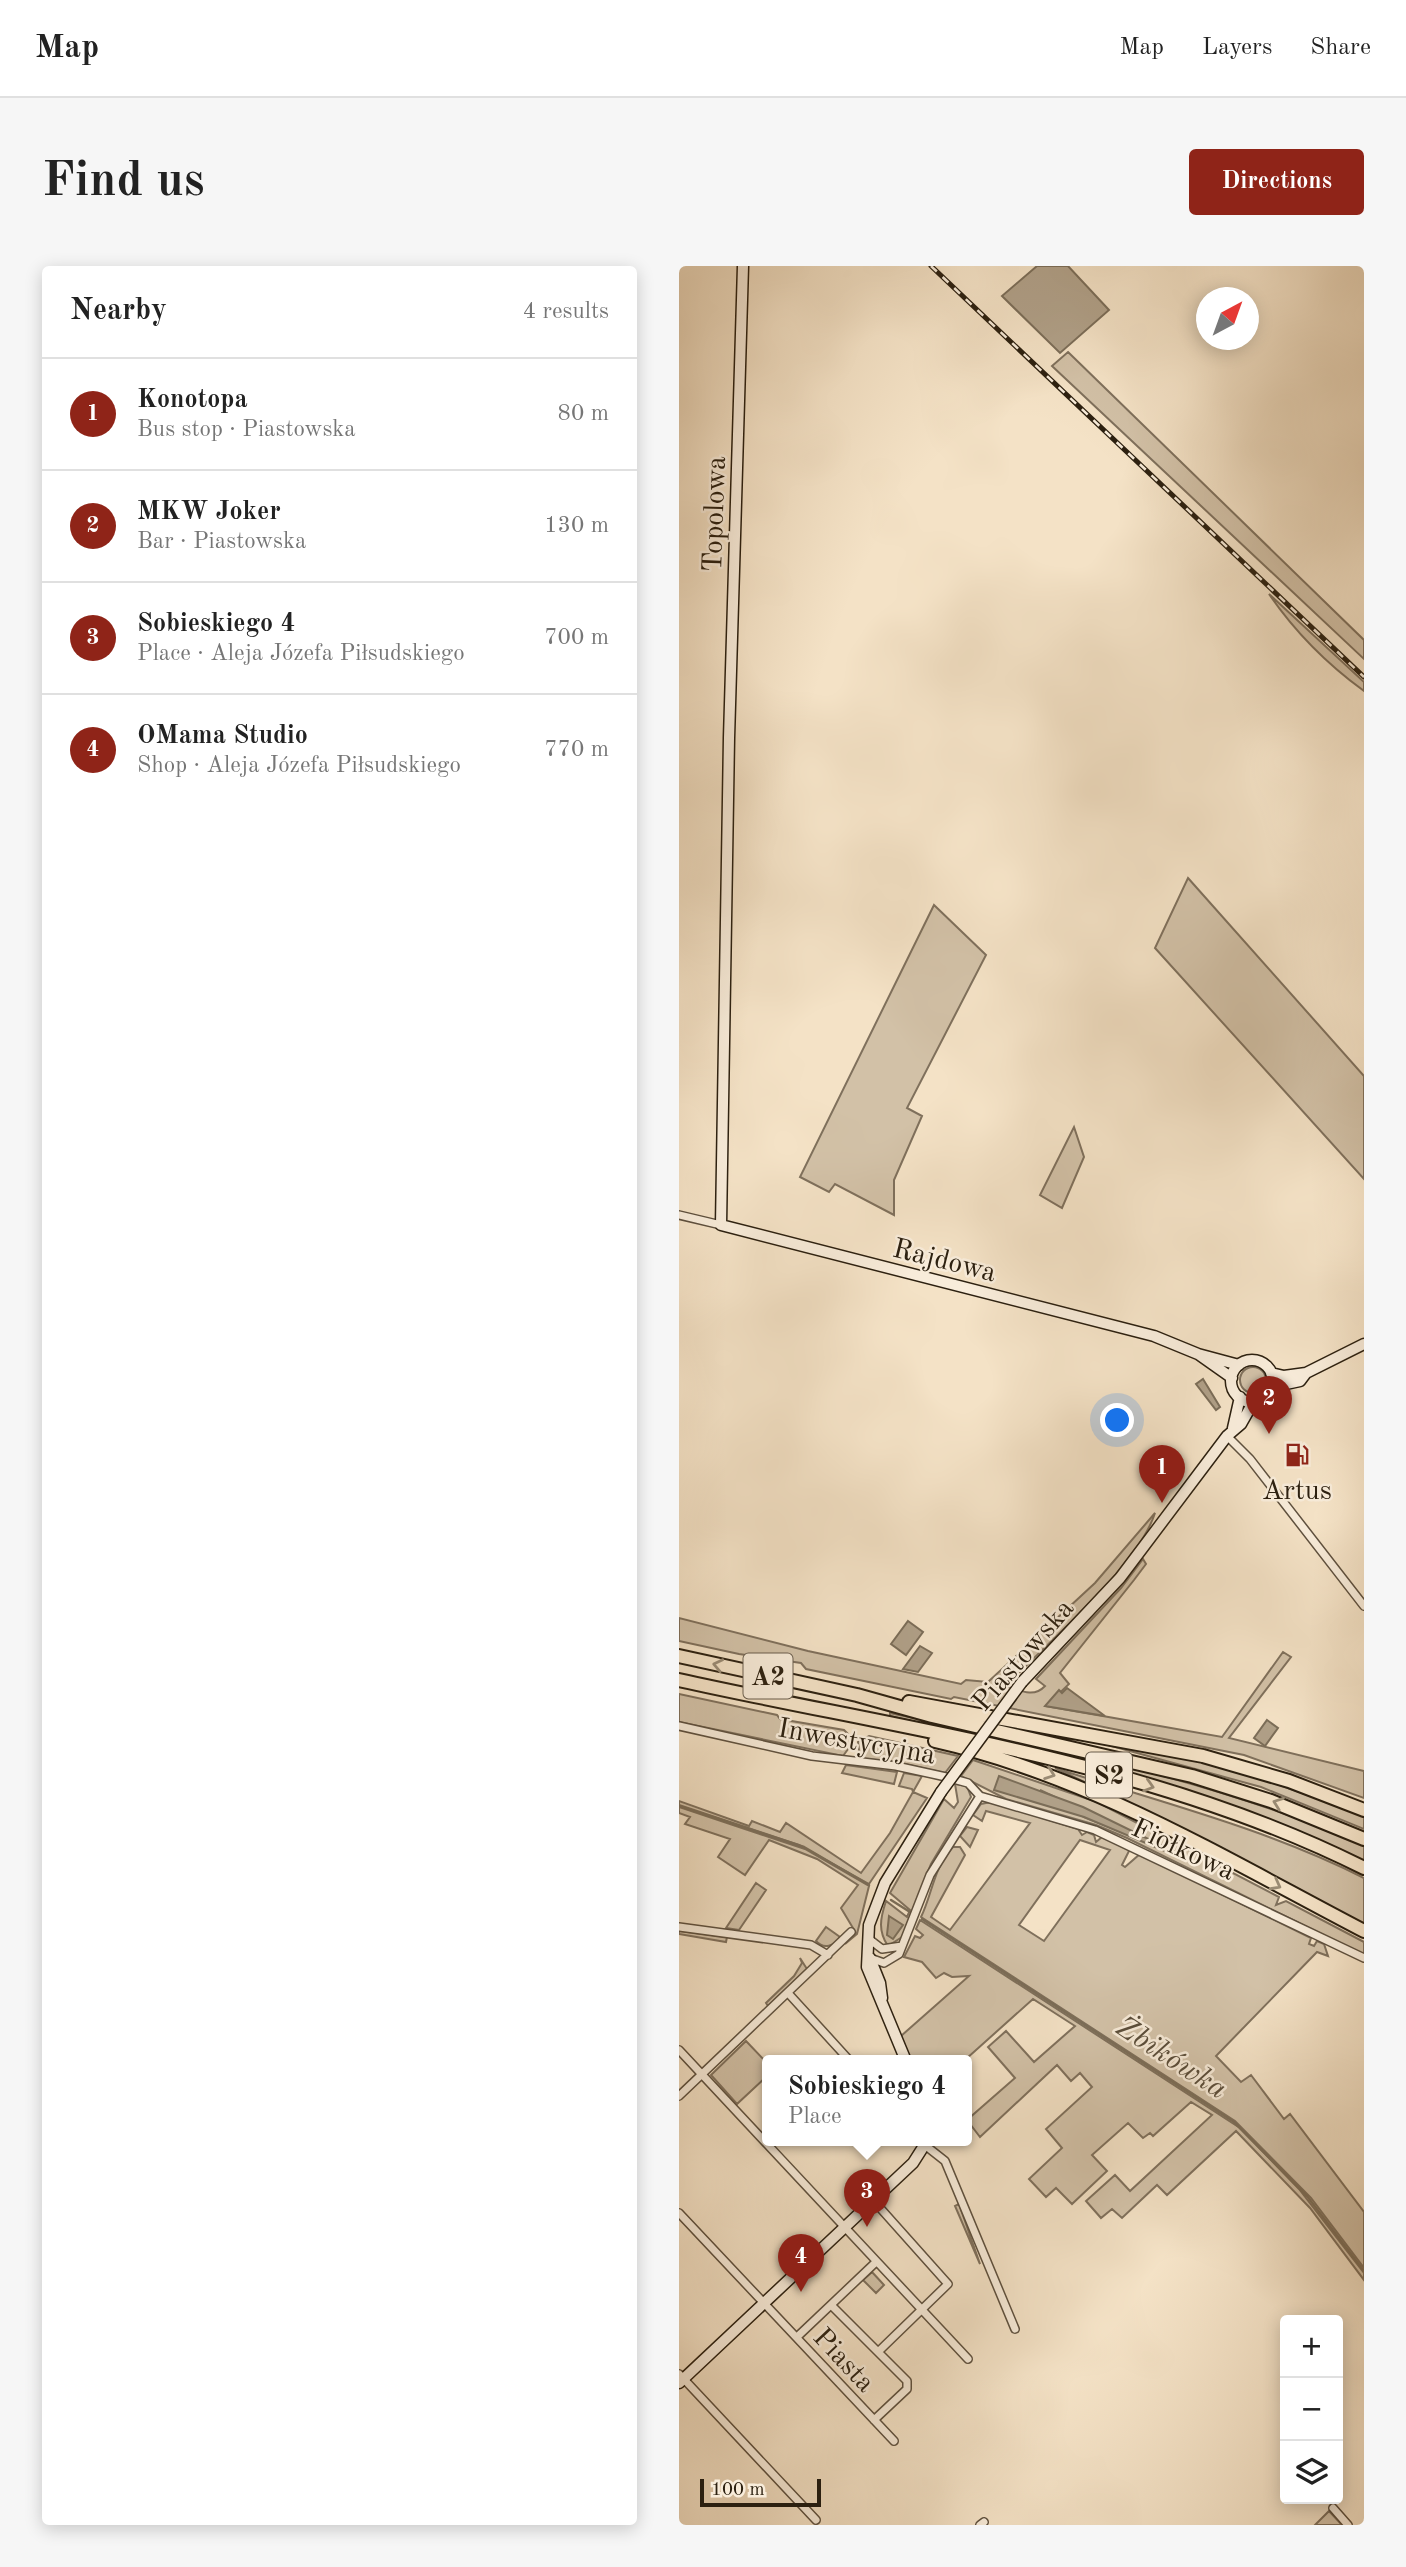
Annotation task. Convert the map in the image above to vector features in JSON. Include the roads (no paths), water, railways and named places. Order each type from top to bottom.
[{"type":"highway","name":"A2","points":[[679,1656],[857,1695]]},
{"type":"highway","name":"S2","points":[[679,1680],[966,1739],[1147,1785],[1255,1821],[1364,1868]]},
{"type":"highway","points":[[857,1695],[1203,1756],[1289,1781],[1364,1810]]},
{"type":"highway","name":"S2","points":[[857,1695],[932,1716],[1192,1776],[1271,1801],[1364,1839]]},
{"type":"highway","points":[[844,1716],[860,1724],[995,1756],[1096,1792],[1364,1931]]},
{"type":"street","name":"Topolowa","points":[[721,1225],[729,738],[743,266]]},
{"type":"street","name":"Rajdowa","points":[[679,1215],[1151,1335],[1198,1354],[1239,1365]]},
{"type":"street","points":[[1271,1373],[1272,1387],[1266,1397],[1254,1401],[1240,1398],[1233,1387],[1232,1378],[1239,1365],[1257,1361],[1271,1373],[1284,1376],[1306,1373],[1364,1344]]},
{"type":"street","name":"Rajdowa","points":[[1198,1354],[1232,1378]]},
{"type":"street","points":[[1272,1387],[1300,1381],[1306,1373]]},
{"type":"street","name":"Piastowska","points":[[1230,1432],[1240,1398]]},
{"type":"street","name":"Piastowska","points":[[869,1938],[869,1925],[885,1883],[940,1792],[1022,1682],[1119,1578],[1230,1432],[1241,1424],[1254,1401]]},
{"type":"street","points":[[1230,1432],[1364,1606]]},
{"type":"street","name":"Inwestycyjna","points":[[679,1726],[812,1756],[896,1766],[947,1777],[968,1783],[980,1796]]},
{"type":"street","points":[[870,1958],[888,1962],[898,1956],[911,1932],[930,1875],[980,1796]]},
{"type":"street","name":"Fiołkowa","points":[[980,1796],[1095,1830],[1364,1958]]},
{"type":"street","points":[[679,1927],[811,1945],[828,1955]]},
{"type":"street","points":[[679,2095],[851,1933]]},
{"type":"street","points":[[869,1938],[881,1949],[902,1946]]},
{"type":"street","points":[[869,1938],[870,1958],[867,1967],[904,2055]]},
{"type":"street","points":[[788,1993],[845,2055]]},
{"type":"street","points":[[679,2050],[762,2139]]},
{"type":"street","points":[[769,2146],[968,2359]]},
{"type":"street","points":[[816,2520],[680,2379],[845,2228],[919,2157],[925,2146]]},
{"type":"street","points":[[930,2146],[945,2161],[1015,2329]]},
{"type":"street","points":[[873,2200],[948,2284],[879,2351]]},
{"type":"street","name":"Piasta","points":[[679,2213],[894,2441]]},
{"type":"street","points":[[797,2337],[876,2262]]},
{"type":"street","points":[[831,2305],[879,2351],[908,2385],[874,2420]]},
{"type":"street","points":[[1333,2508],[1348,2525]]},
{"type":"waterway","name":"Żbikówka","points":[[679,1806],[804,1847],[869,1885]]},
{"type":"waterway","name":"Żbikówka","points":[[891,1900],[910,1912]]},
{"type":"waterway","name":"Żbikówka","points":[[922,1919],[1234,2122],[1307,2196],[1364,2271]]},
{"type":"railway","points":[[931,266],[1364,677]]},
{"type":"place","name":"MKW Joker","points":[[1269,1434]]},
{"type":"place","name":"Artus","points":[[1297,1455]]},
{"type":"place","name":"Konotopa","points":[[1162,1503]]},
{"type":"place","name":"Sobieskiego 4","points":[[867,2227]]},
{"type":"place","name":"OMama Studio","points":[[801,2292]]}]
